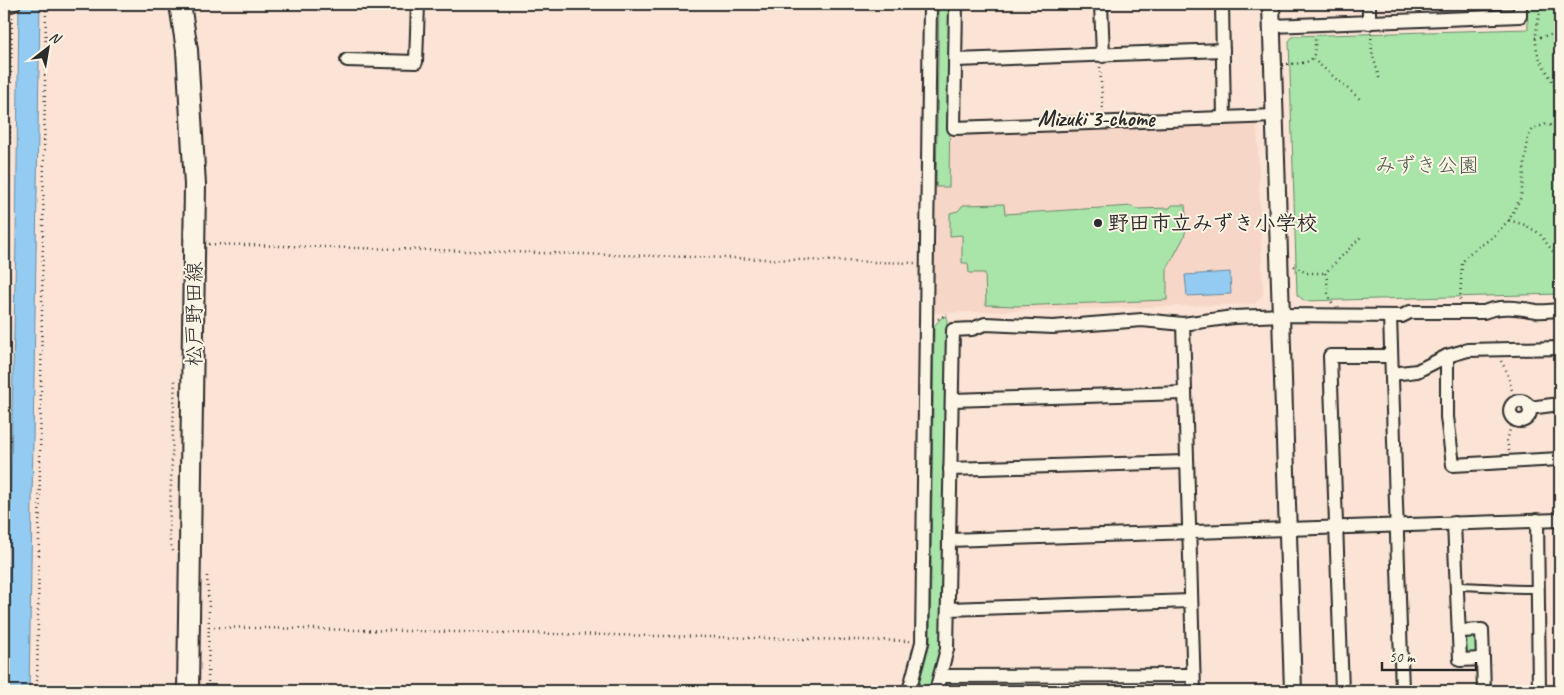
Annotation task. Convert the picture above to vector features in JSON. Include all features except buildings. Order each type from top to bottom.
[{"type":"main road","name":"松戸野田線","points":[[180,4],[187,50],[195,185],[188,691]]},
{"type":"street","points":[[4,8],[13,4]]},
{"type":"street","points":[[347,60],[416,62],[418,4]]},
{"type":"street","points":[[909,691],[922,642],[930,4]]},
{"type":"street","points":[[956,4],[954,128],[1274,116]]},
{"type":"street","points":[[1101,56],[1102,4]]},
{"type":"street","points":[[1222,4],[1224,118]]},
{"type":"street","points":[[1271,4],[1293,691]]},
{"type":"street","points":[[1369,4],[1370,27]]},
{"type":"street","points":[[1272,26],[1370,27],[1520,16],[1520,4]]},
{"type":"street","points":[[956,60],[1223,50]]},
{"type":"street","points":[[936,691],[947,649],[953,330],[972,329],[985,324],[1044,327],[1142,320],[1183,324],[1233,317],[1282,315],[1402,316],[1410,312],[1484,312],[1492,309],[1527,308],[1536,311],[1560,310]]},
{"type":"street","points":[[1390,316],[1402,691]]},
{"type":"street","points":[[1183,324],[1194,691]]},
{"type":"street","points":[[1392,374],[1417,371],[1448,356],[1468,350],[1560,348]]},
{"type":"street","points":[[1342,691],[1330,356],[1391,356]]},
{"type":"street","points":[[1448,356],[1447,417],[1452,465],[1560,459]]},
{"type":"street","points":[[952,400],[1184,393]]},
{"type":"street","points":[[1515,402],[1524,402],[1529,408],[1526,419],[1519,420],[1513,418],[1510,409],[1515,402]]},
{"type":"street","points":[[1529,408],[1560,404]]},
{"type":"street","points":[[950,468],[1186,462]]},
{"type":"street","points":[[1537,520],[1540,691]]},
{"type":"street","points":[[949,540],[1560,520]]},
{"type":"street","points":[[1454,523],[1460,660],[1483,659]]},
{"type":"street","points":[[948,609],[1190,601]]},
{"type":"street","points":[[1459,631],[1482,630],[1484,691]]},
{"type":"street","points":[[940,676],[1193,674]]},
{"type":"lane","points":[[1458,586],[1486,586],[1510,590],[1538,589]]},
{"type":"path","points":[[4,443],[13,4]]},
{"type":"path","points":[[37,691],[46,4]]},
{"type":"path","points":[[1542,4],[1535,38],[1540,61],[1557,88],[1560,98]]},
{"type":"path","points":[[1528,26],[1536,27]]},
{"type":"path","points":[[1370,27],[1372,52],[1380,81]]},
{"type":"path","points":[[1535,38],[1560,33]]},
{"type":"path","points":[[1287,64],[1305,63],[1313,59],[1316,53],[1315,34]]},
{"type":"path","points":[[1101,56],[1104,123]]},
{"type":"path","points":[[1313,59],[1361,100]]},
{"type":"path","points":[[1460,300],[1460,273],[1467,255],[1493,237],[1509,220],[1521,197],[1528,137],[1532,129],[1546,124],[1560,129]]},
{"type":"path","points":[[1509,220],[1525,225],[1539,233],[1560,261]]},
{"type":"path","points":[[4,235],[9,235]]},
{"type":"path","points":[[209,236],[209,245],[928,263]]},
{"type":"path","points":[[1293,265],[1306,273],[1325,273],[1362,236]]},
{"type":"path","points":[[1325,273],[1327,281],[1326,294],[1332,303]]},
{"type":"path","points":[[1492,350],[1503,364],[1515,402]]},
{"type":"path","points":[[173,553],[169,538],[175,370]]},
{"type":"path","points":[[1512,462],[1507,441],[1513,418]]},
{"type":"path","points":[[209,627],[922,642]]},
{"type":"shaded area","name":"野田市立みずき小学校","points":[[1257,122],[1263,295],[1255,304],[934,313],[936,187],[949,187],[950,132]]},
{"type":"green space","points":[[939,4],[951,4],[949,187],[936,187]]},
{"type":"green space","name":"みずき公園","points":[[1527,4],[1560,4],[1560,294],[1305,301],[1297,295],[1289,41],[1293,36],[1528,29]]},
{"type":"green space","points":[[1004,204],[1005,214],[1132,206],[1135,209],[1170,208],[1172,205],[1185,205],[1187,226],[1184,237],[1167,269],[1167,300],[1016,306],[986,305],[985,273],[969,273],[968,263],[962,263],[962,235],[950,236],[950,213],[958,211],[963,205]]},
{"type":"green space","points":[[947,316],[941,647],[930,691],[917,691],[930,643],[934,326],[942,317]]},
{"type":"green space","points":[[1466,635],[1477,635],[1478,652],[1466,653]]},
{"type":"water","points":[[19,4],[40,4],[29,691],[6,691],[16,238]]},
{"type":"water","points":[[1230,272],[1231,294],[1187,296],[1185,275]]},
{"type":"place","name":"野田市立みずき小学校","points":[[1098,223]]},
{"type":"district","name":"Mizuki 3-chome","points":[[1096,118]]}]
